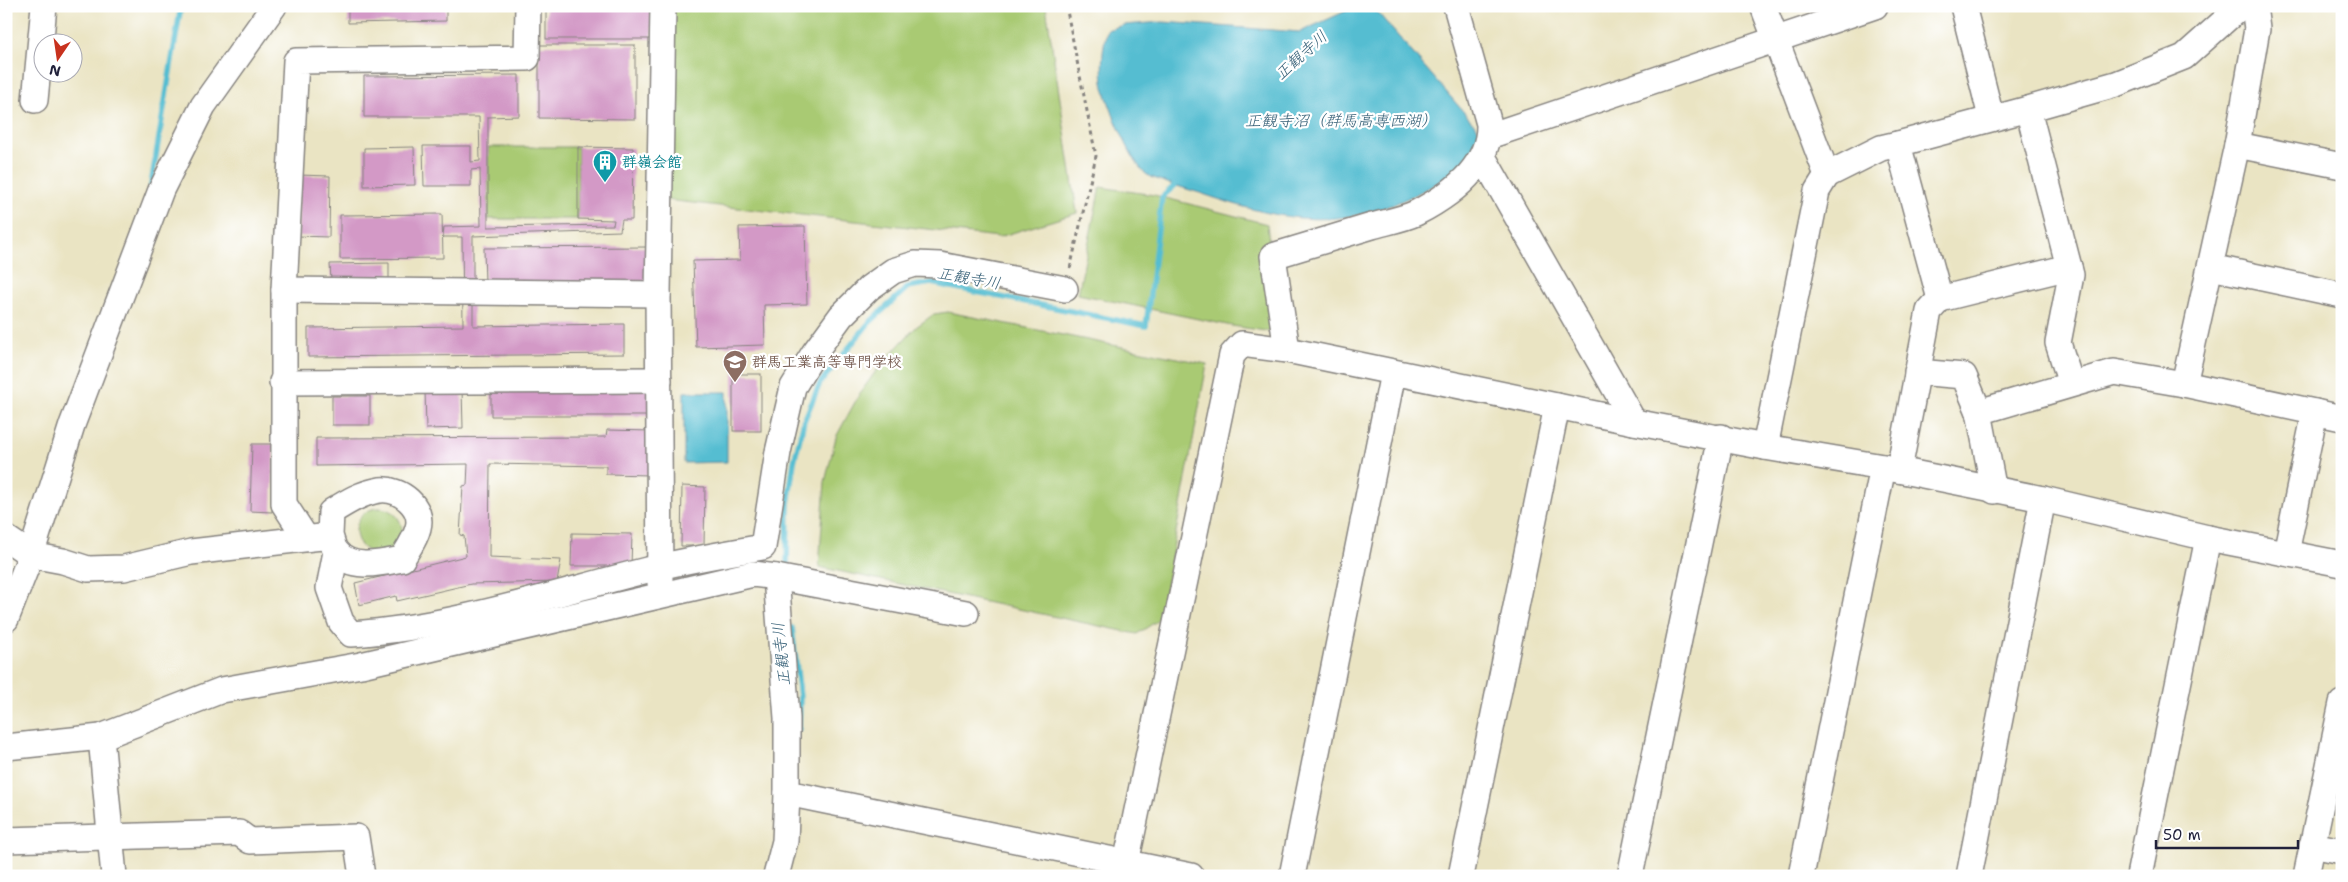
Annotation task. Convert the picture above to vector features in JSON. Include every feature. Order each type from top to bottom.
[{"type":"street","points":[[35,100],[44,6]]},
{"type":"street","points":[[528,6],[527,58],[296,61],[284,290],[282,382],[284,504],[324,542],[329,588],[341,622],[351,634],[393,631],[523,604],[659,567],[763,547],[778,452],[793,387],[814,353],[841,316],[870,288],[893,271],[915,264],[940,265],[1065,289]]},
{"type":"street","points":[[661,595],[659,567],[660,380],[658,294],[663,6]]},
{"type":"street","points":[[1287,350],[1273,256],[1415,213],[1448,193],[1472,172],[1486,146],[1489,124],[1456,6]]},
{"type":"street","points":[[1763,6],[1774,40],[1827,175]]},
{"type":"street","points":[[1486,146],[1774,40],[1875,6]]},
{"type":"street","points":[[1963,6],[1991,117]]},
{"type":"street","points":[[1765,447],[1818,191],[1827,175],[1881,148],[2116,84],[2184,57],[2241,6]]},
{"type":"street","points":[[2184,384],[2237,144],[2257,29],[2254,6]]},
{"type":"street","points":[[6,619],[31,555],[72,425],[161,190],[204,106],[269,7]]},
{"type":"street","points":[[2028,109],[2071,274],[2058,343],[2071,384]]},
{"type":"street","points":[[1898,144],[1940,300]]},
{"type":"street","points":[[2237,144],[2342,166]]},
{"type":"street","points":[[1486,146],[1634,422]]},
{"type":"street","points":[[1801,876],[1891,468],[1918,372],[1929,311],[1940,300],[2069,267]]},
{"type":"street","points":[[2211,267],[2342,295]]},
{"type":"street","points":[[284,290],[658,294]]},
{"type":"street","points":[[1126,863],[1232,354],[1242,344],[1287,350],[1634,422],[1721,437],[1765,447],[1891,468],[1994,491],[2043,499],[2208,538],[2342,564]]},
{"type":"street","points":[[1918,372],[1964,376],[1979,412],[1994,491]]},
{"type":"street","points":[[1979,412],[2114,372],[2184,384],[2342,418]]},
{"type":"street","points":[[1292,876],[1393,373]]},
{"type":"street","points":[[282,382],[660,380]]},
{"type":"street","points":[[1461,876],[1557,406]]},
{"type":"street","points":[[2286,553],[2315,412]]},
{"type":"street","points":[[1630,876],[1721,437]]},
{"type":"street","points":[[1969,876],[2043,499]]},
{"type":"street","points":[[6,538],[31,555],[63,561],[88,569],[124,568],[190,552],[324,542]]},
{"type":"street","points":[[2139,876],[2208,538]]},
{"type":"street","points":[[6,747],[101,736],[222,690],[361,665],[753,574],[966,613]]},
{"type":"street","points":[[776,577],[787,718],[788,793],[785,841],[776,876]]},
{"type":"street","points":[[2306,876],[2312,845],[2333,793],[2342,703]]},
{"type":"street","points":[[101,736],[114,876]]},
{"type":"street","points":[[788,793],[1191,876]]},
{"type":"street","points":[[6,840],[240,832],[250,841],[356,837],[362,876]]},
{"type":"street","points":[[2312,845],[2342,851]]},
{"type":"path","points":[[1065,289],[1096,156],[1066,6]]},
{"type":"path","points":[[446,876],[471,876]]},
{"type":"green space","points":[[668,6],[1046,6],[1077,213],[999,237],[666,200]]},
{"type":"green space","points":[[488,147],[578,147],[578,219],[488,219]]},
{"type":"green space","points":[[1100,187],[1154,195],[1267,224],[1279,333],[1232,326],[1078,294]]},
{"type":"green space","points":[[948,312],[1207,364],[1160,619],[1137,634],[819,567],[825,482],[836,437],[860,393],[881,364],[916,327],[934,314]]},
{"type":"green space","points":[[374,508],[384,508],[398,518],[402,531],[398,544],[392,550],[384,554],[374,554],[360,544],[356,536],[356,526],[366,512]]},
{"type":"water","name":"正観寺沼（群馬高専西湖）","points":[[1357,6],[1372,6],[1481,132],[1468,158],[1453,173],[1442,181],[1390,206],[1363,214],[1311,219],[1259,211],[1232,203],[1157,179],[1146,174],[1140,168],[1120,131],[1103,82],[1103,49],[1107,30],[1123,25],[1163,22],[1300,32]]},
{"type":"water","points":[[684,392],[727,392],[727,462],[684,463]]},
{"type":"building","points":[[348,6],[446,6],[446,21],[348,23]]},
{"type":"building","points":[[546,6],[652,6],[652,39],[546,39]]},
{"type":"building","points":[[539,45],[635,45],[635,119],[539,118]]},
{"type":"building","points":[[519,75],[519,116],[488,117],[488,227],[613,225],[614,220],[578,219],[578,147],[633,148],[632,220],[622,220],[620,231],[473,236],[473,326],[624,324],[624,354],[308,357],[308,328],[463,326],[462,237],[443,237],[444,227],[481,226],[480,169],[471,170],[471,186],[424,186],[423,146],[471,146],[471,162],[480,161],[479,117],[364,117],[364,76]]},
{"type":"building","points":[[414,147],[415,185],[364,186],[364,148]]},
{"type":"building","points":[[299,175],[330,176],[329,237],[298,236]]},
{"type":"building","points":[[442,214],[443,258],[340,259],[340,215]]},
{"type":"building","points":[[805,226],[807,304],[764,305],[765,345],[696,347],[693,261],[740,260],[739,227]]},
{"type":"building","points":[[649,247],[649,283],[485,284],[484,248]]},
{"type":"building","points":[[389,263],[389,280],[331,281],[330,264]]},
{"type":"building","points":[[733,374],[761,374],[761,431],[733,431]]},
{"type":"building","points":[[491,388],[653,388],[652,416],[491,416]]},
{"type":"building","points":[[462,389],[463,428],[426,429],[425,390]]},
{"type":"building","points":[[332,396],[370,396],[370,425],[332,425]]},
{"type":"building","points":[[607,430],[651,431],[650,475],[606,474],[606,466],[490,464],[489,557],[561,560],[557,582],[471,584],[397,601],[396,596],[359,605],[355,583],[466,556],[464,536],[460,535],[463,486],[467,485],[468,464],[316,466],[316,438],[606,437]]},
{"type":"building","points":[[252,444],[274,444],[272,512],[250,511]]},
{"type":"building","points":[[682,486],[705,487],[704,546],[681,546]]},
{"type":"building","points":[[572,533],[632,534],[631,566],[571,566]]},
{"type":"waterway","points":[[151,185],[181,6]]},
{"type":"waterway","name":"正観寺川","points":[[787,572],[788,504],[794,462],[804,421],[820,383],[869,323],[908,287],[931,283],[1146,326],[1162,197],[1181,180]]},
{"type":"waterway","name":"正観寺川","points":[[792,628],[800,697],[799,729]]},
{"type":"place","name":"群嶺会館","points":[[605,183]]},
{"type":"place","name":"群馬工業高等専門学校","points":[[735,383]]}]
